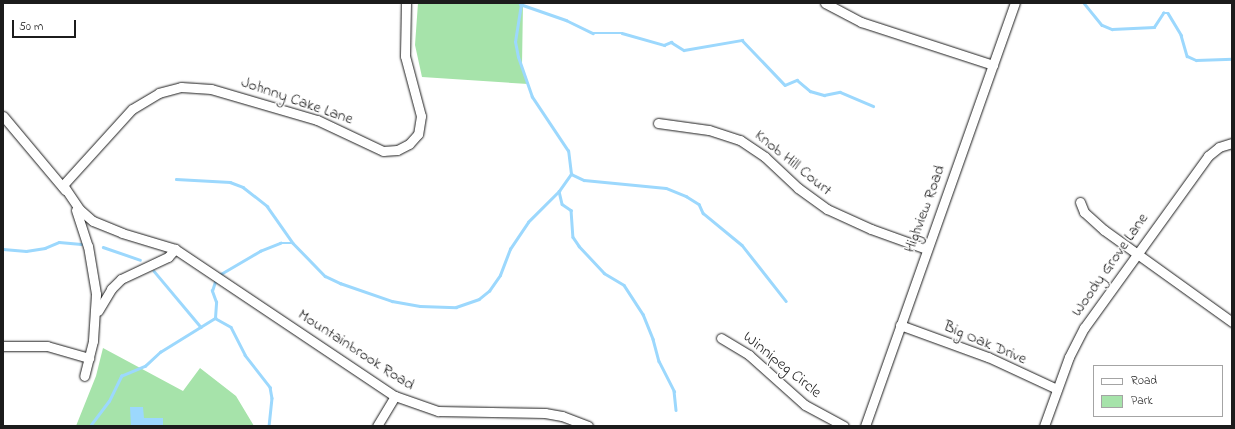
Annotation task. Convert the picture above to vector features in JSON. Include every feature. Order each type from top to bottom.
[{"type":"street","name":"Johnny Cake Lane","points":[[63,185],[132,109],[155,95],[181,88],[211,89],[316,120],[383,151],[397,150],[408,144],[418,134],[422,116],[405,56],[404,30],[406,3]]},
{"type":"street","points":[[825,3],[861,22],[993,65]]},
{"type":"street","name":"Highview Road","points":[[865,426],[1015,3]]},
{"type":"street","points":[[3,116],[63,185],[80,218],[88,246],[96,294],[95,323],[89,358],[84,376]]},
{"type":"street","name":"Knob Hill Court","points":[[658,123],[709,130],[740,140],[765,157],[798,188],[827,209],[871,229],[927,248]]},
{"type":"street","name":"Woody Grove Lane","points":[[1044,426],[1069,357],[1084,328],[1208,156],[1219,147],[1232,143]]},
{"type":"street","name":"Mountainbrook Road","points":[[63,185],[78,209],[94,220],[122,233],[175,249],[395,396],[438,411],[545,413],[588,426]]},
{"type":"street","points":[[1080,202],[1090,219],[1136,254],[1232,322]]},
{"type":"street","points":[[95,323],[103,299],[121,279],[168,257],[175,249]]},
{"type":"street","name":"Big Oak Drive","points":[[900,325],[988,357],[1057,389]]},
{"type":"street","name":"Winnipeg Circle","points":[[721,338],[749,355],[805,404],[844,426]]},
{"type":"street","points":[[3,346],[47,346],[89,358]]},
{"type":"street","points":[[377,426],[395,396]]},
{"type":"green space","points":[[418,3],[523,3],[522,65],[528,84],[422,77],[415,45]]},
{"type":"green space","points":[[103,348],[183,391],[200,368],[236,396],[254,426],[76,426],[96,376]]},
{"type":"water","points":[[130,407],[143,407],[144,418],[163,418],[163,426],[131,426]]},
{"type":"waterway","points":[[176,179],[230,182],[243,187],[267,206],[293,243],[325,276],[340,283],[392,301],[420,306],[456,307],[479,299],[489,291],[500,275],[510,249],[528,222],[559,191],[571,174],[568,151],[532,97],[518,57],[515,42],[521,3]]},
{"type":"waterway","points":[[1084,3],[1102,25],[1112,29],[1154,27],[1163,13],[1168,13],[1181,35],[1187,56],[1196,60],[1232,59]]},
{"type":"waterway","points":[[520,4],[566,20],[593,33],[622,33],[664,45],[671,42],[684,50],[742,40],[785,85],[797,80],[810,91],[824,95],[840,92],[873,106]]},
{"type":"waterway","points":[[571,174],[584,180],[666,188],[686,196],[699,204],[703,213],[742,245],[786,301]]},
{"type":"waterway","points":[[559,191],[562,204],[571,210],[573,237],[579,246],[604,273],[624,285],[643,314],[653,339],[659,361],[674,391],[676,410]]},
{"type":"waterway","points":[[3,249],[26,251],[45,248],[59,242],[81,244]]},
{"type":"waterway","points":[[219,275],[260,251],[280,243],[293,243]]},
{"type":"waterway","points":[[103,247],[140,260]]},
{"type":"waterway","points":[[154,271],[201,327]]},
{"type":"waterway","points":[[215,318],[216,302],[212,291],[216,279]]},
{"type":"waterway","points":[[215,318],[231,327],[245,355],[270,387],[272,398],[269,426]]},
{"type":"waterway","points":[[90,426],[109,401],[121,376],[145,366],[160,352],[215,318]]}]
